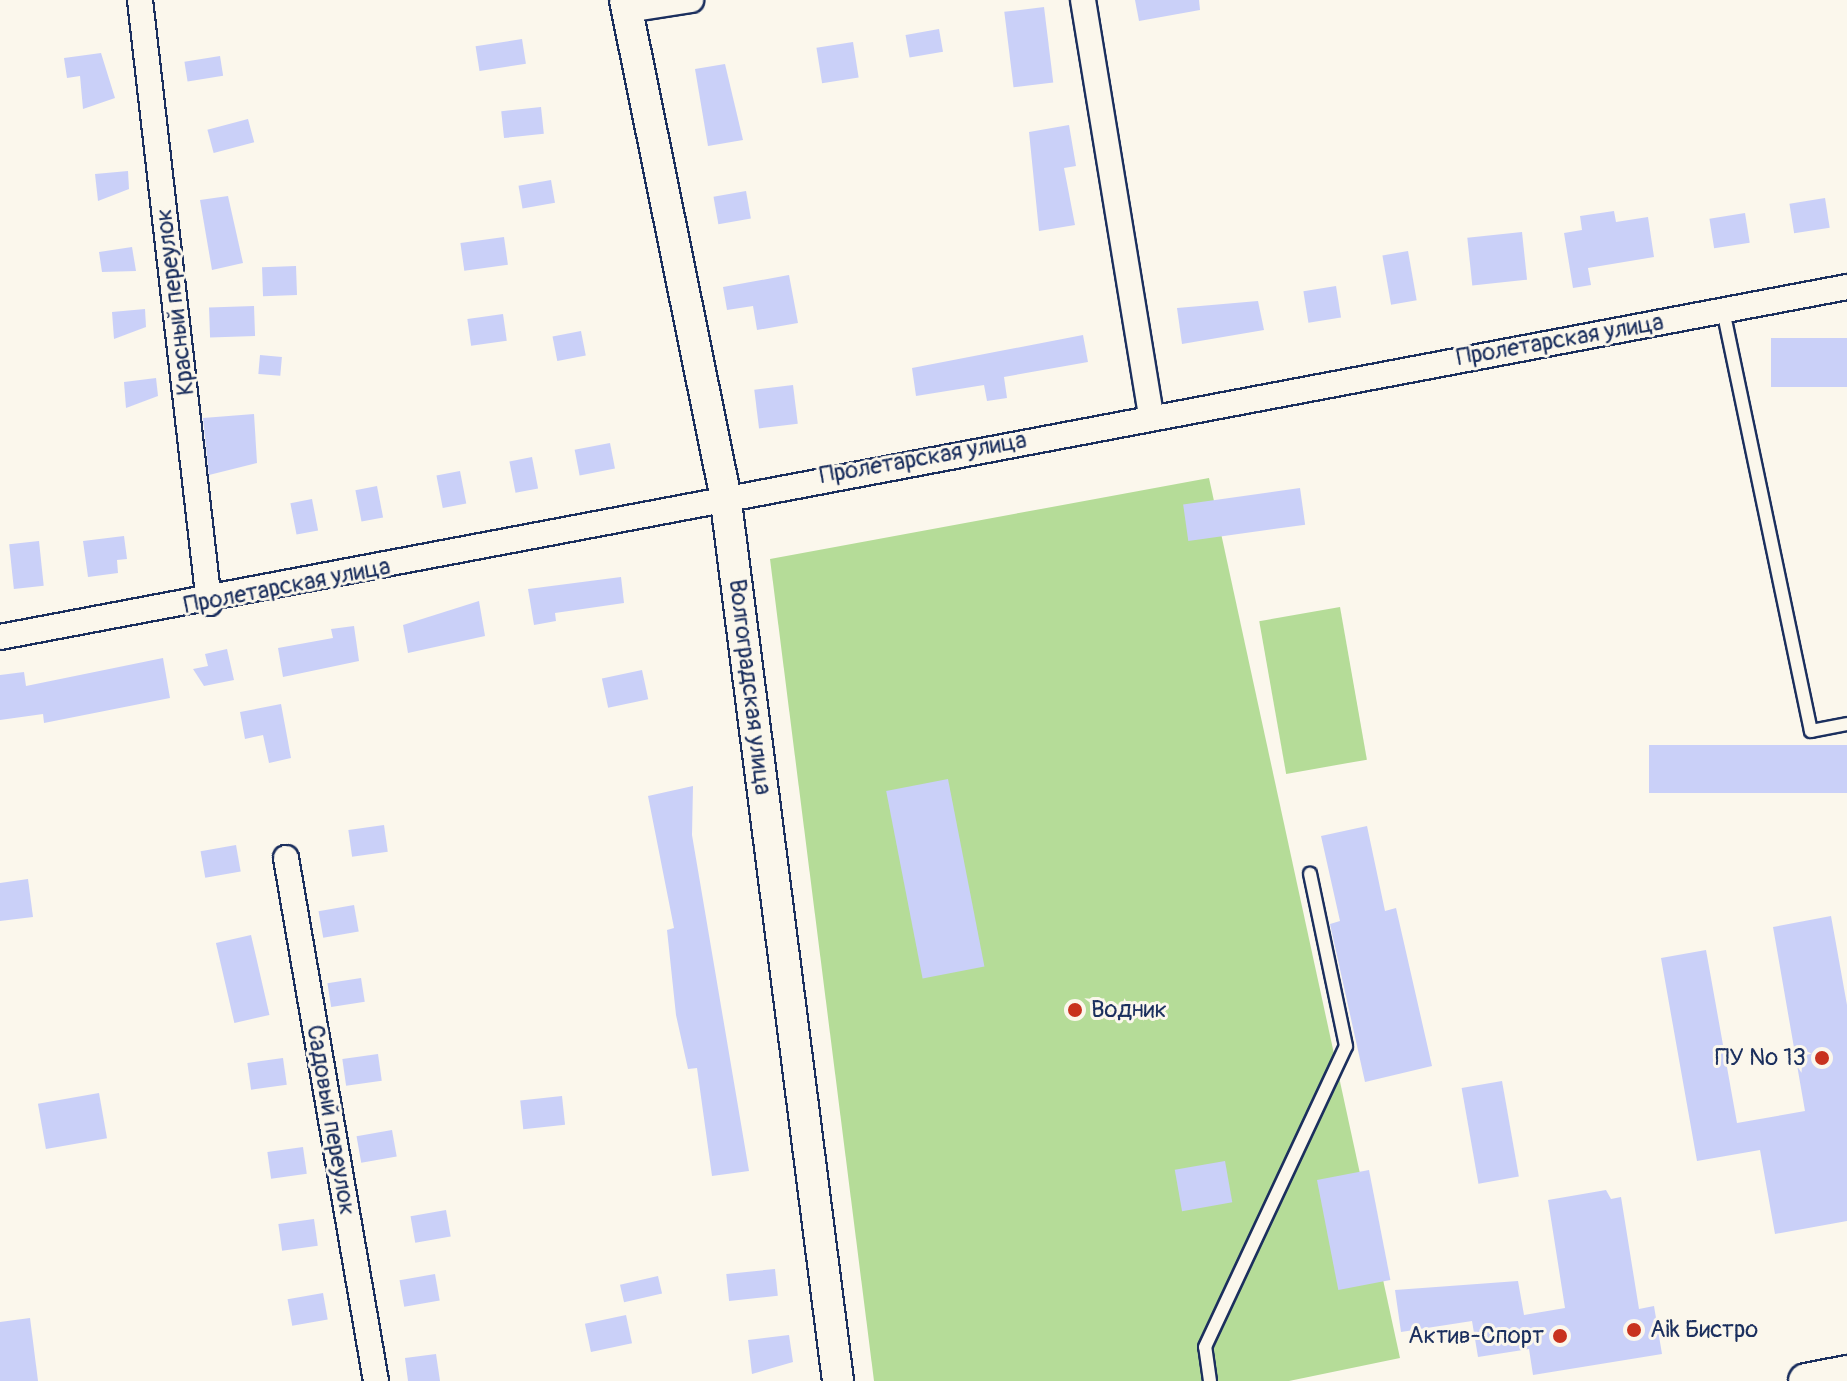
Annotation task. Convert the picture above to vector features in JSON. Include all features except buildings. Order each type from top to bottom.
[{"type":"main road","points":[[1806,1381],[1847,1373]]},
{"type":"street","name":"Красный переулок","points":[[140,0],[209,603]]},
{"type":"street","points":[[626,5],[691,0]]},
{"type":"street","points":[[1083,0],[1151,416]]},
{"type":"street","name":"Волгоградская улица","points":[[626,5],[725,494],[838,1381]]},
{"type":"street","name":"Пролетарская улица","points":[[0,637],[209,603],[725,494],[1847,287]]},
{"type":"street","name":"Садовый переулок","points":[[286,858],[376,1381]]},
{"type":"lane","points":[[1723,310],[1811,731],[1847,724]]},
{"type":"lane","points":[[1210,1381],[1205,1347],[1346,1046],[1310,874]]},
{"type":"green space","name":"Водник","points":[[1209,478],[1400,1358],[1289,1381],[874,1381],[770,559]]},
{"type":"green space","points":[[1340,607],[1367,760],[1286,774],[1259,621]]},
{"type":"place","name":"Водник","points":[[1075,1010]]},
{"type":"place","name":"ПУ № 13","points":[[1822,1058]]},
{"type":"place","name":"Aik Бистро","points":[[1634,1330]]},
{"type":"place","name":"Актив-Спорт","points":[[1560,1336]]}]
